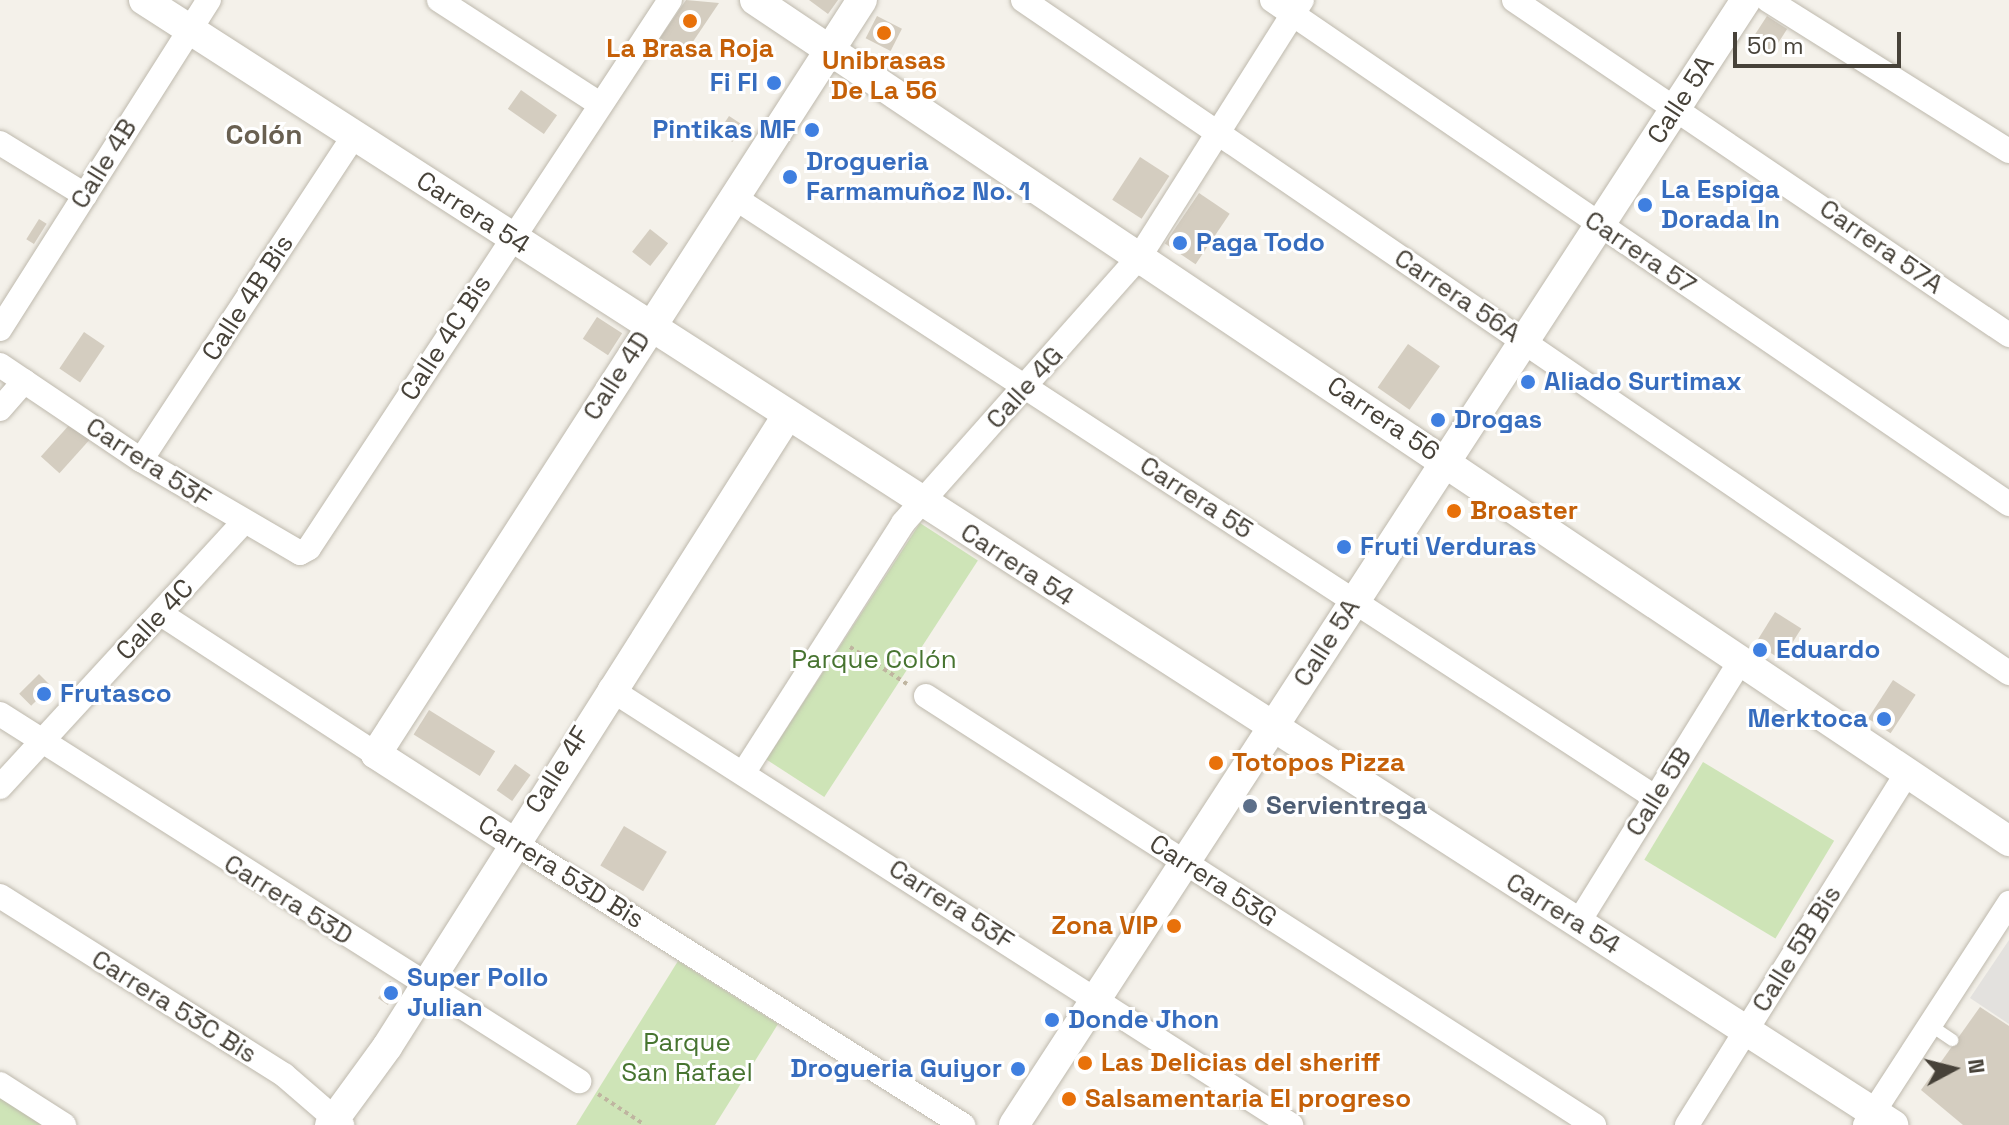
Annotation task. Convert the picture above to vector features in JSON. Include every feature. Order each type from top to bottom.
[{"type":"street","name":"Carrera 54","points":[[144,0],[1271,729],[1746,1031],[1877,1120]]},
{"type":"street","name":"Calle 4B","points":[[0,329],[209,0]]},
{"type":"street","points":[[439,0],[600,104]]},
{"type":"street","name":"Calle 4C Bis","points":[[300,553],[309,548],[511,237],[670,0]]},
{"type":"street","name":"Carrera 56","points":[[755,0],[2009,841]]},
{"type":"street","name":"Calle 4D","points":[[376,754],[862,0]]},
{"type":"street","name":"Carrera 56A","points":[[1023,0],[2009,673]]},
{"type":"street","name":"Carrera 57","points":[[1272,0],[1297,7],[1598,226],[2009,504]]},
{"type":"street","name":"Carrera 57A","points":[[1514,0],[1677,106],[2009,335]]},
{"type":"street","name":"Calle 5A","points":[[1014,1125],[1099,999],[1353,602],[1746,0]]},
{"type":"street","points":[[1768,0],[2009,151]]},
{"type":"street","name":"Calle 4G","points":[[744,772],[920,502],[1028,387],[1140,256],[1297,7]]},
{"type":"street","name":"Calle 4B Bis","points":[[141,460],[354,136]]},
{"type":"street","points":[[0,143],[85,195]]},
{"type":"street","name":"Carrera 55","points":[[735,198],[1656,798]]},
{"type":"street","name":"Carrera 53F","points":[[0,365],[141,460],[243,523],[300,553]]},
{"type":"street","points":[[0,409],[24,381]]},
{"type":"street","name":"Calle 4F","points":[[335,1123],[787,416]]},
{"type":"street","name":"Calle 4C","points":[[0,787],[243,523]]},
{"type":"street","name":"Carrera 53D Bis","points":[[161,614],[513,842],[963,1125]]},
{"type":"street","name":"Calle 5B","points":[[1578,923],[1741,660]]},
{"type":"street","name":"Carrera 53F","points":[[610,689],[1099,999],[1291,1125]]},
{"type":"street","name":"Carrera 53G","points":[[926,696],[1594,1125]]},
{"type":"street","name":"Carrera 53D","points":[[0,714],[40,744],[579,1081]]},
{"type":"street","name":"Calle 5B Bis","points":[[1687,1125],[1907,773]]},
{"type":"street","name":"Carrera 53C Bis","points":[[0,896],[284,1075],[335,1123]]},
{"type":"street","points":[[1877,1120],[1930,1025],[2009,903]]},
{"type":"street","points":[[0,1084],[64,1125]]},
{"type":"lane","points":[[1930,1025],[1952,1040]]},
{"type":"path","points":[[833,636],[926,696]]},
{"type":"path","points":[[579,1081],[645,1125]]},
{"type":"green space","name":"Parque Colón","points":[[920,523],[978,561],[824,797],[766,760]]},
{"type":"green space","points":[[1703,762],[1834,841],[1775,939],[1644,860]]},
{"type":"green space","name":"Parque San Rafael","points":[[678,961],[778,1024],[715,1125],[576,1125]]},
{"type":"green space","points":[[0,1094],[47,1125],[0,1125]]},
{"type":"shaded area","points":[[2009,940],[2009,1024],[1970,998]]},
{"type":"building","name":"La Brasa Roja","points":[[686,0],[719,3],[684,55],[660,38]]},
{"type":"building","points":[[809,0],[838,0],[828,14]]},
{"type":"building","name":"Unibrasas De La 56","points":[[877,16],[902,29],[891,51],[866,38]]},
{"type":"building","points":[[1767,16],[1787,29],[1771,53],[1751,40]]},
{"type":"building","points":[[521,90],[557,115],[544,134],[508,109]]},
{"type":"building","points":[[729,116],[743,125],[732,142],[718,133]]},
{"type":"building","points":[[1140,157],[1169,176],[1142,219],[1112,200]]},
{"type":"building","points":[[1199,193],[1230,214],[1196,264],[1165,244]]},
{"type":"building","points":[[39,219],[47,224],[34,244],[26,239]]},
{"type":"building","points":[[650,229],[668,243],[650,266],[632,252]]},
{"type":"building","points":[[597,317],[622,333],[608,355],[583,339]]},
{"type":"building","points":[[84,332],[105,346],[80,382],[59,368]]},
{"type":"building","points":[[1408,344],[1440,366],[1410,410],[1378,387]]},
{"type":"building","points":[[71,423],[90,440],[59,473],[41,456]]},
{"type":"building","points":[[1775,612],[1801,628],[1782,660],[1755,643]]},
{"type":"building","points":[[39,674],[51,686],[31,706],[19,694]]},
{"type":"building","points":[[1893,680],[1916,695],[1891,733],[1868,719]]},
{"type":"building","points":[[429,710],[495,751],[480,776],[414,735]]},
{"type":"building","points":[[515,764],[531,775],[512,801],[497,790]]},
{"type":"building","points":[[624,826],[667,852],[643,891],[600,865]]},
{"type":"building","points":[[390,981],[400,988],[388,1005],[378,998]]},
{"type":"building","points":[[1980,1007],[2009,1026],[2009,1125],[1963,1125],[1921,1090]]},
{"type":"place","name":"La Brasa Roja","points":[[690,21]]},
{"type":"place","name":"Unibrasas De La 56","points":[[884,33]]},
{"type":"place","name":"Fi FI","points":[[774,83]]},
{"type":"place","name":"Pintikas MF","points":[[812,130]]},
{"type":"place","name":"Drogueria Farmamuñoz No. 1","points":[[790,177]]},
{"type":"place","name":"La Espiga Dorada In","points":[[1645,205]]},
{"type":"place","name":"Paga Todo","points":[[1180,243]]},
{"type":"place","name":"Aliado Surtimax","points":[[1528,382]]},
{"type":"place","name":"Drogas","points":[[1438,420]]},
{"type":"place","name":"Broaster","points":[[1454,511]]},
{"type":"place","name":"Fruti Verduras","points":[[1344,547]]},
{"type":"place","name":"Eduardo","points":[[1760,650]]},
{"type":"place","name":"Frutasco","points":[[44,694]]},
{"type":"place","name":"Merktoca","points":[[1884,719]]},
{"type":"place","name":"Totopos Pizza","points":[[1216,763]]},
{"type":"place","name":"Servientrega","points":[[1250,806]]},
{"type":"place","name":"Zona VIP","points":[[1174,926]]},
{"type":"place","name":"Super Pollo Julian","points":[[391,993]]},
{"type":"place","name":"Donde Jhon","points":[[1052,1020]]},
{"type":"place","name":"Las Delicias del sheriff","points":[[1085,1063]]},
{"type":"place","name":"Drogueria Guiyor","points":[[1018,1069]]},
{"type":"place","name":"Salsamentaria El progreso","points":[[1069,1099]]},
{"type":"district","name":"Colón","points":[[264,134]]}]
